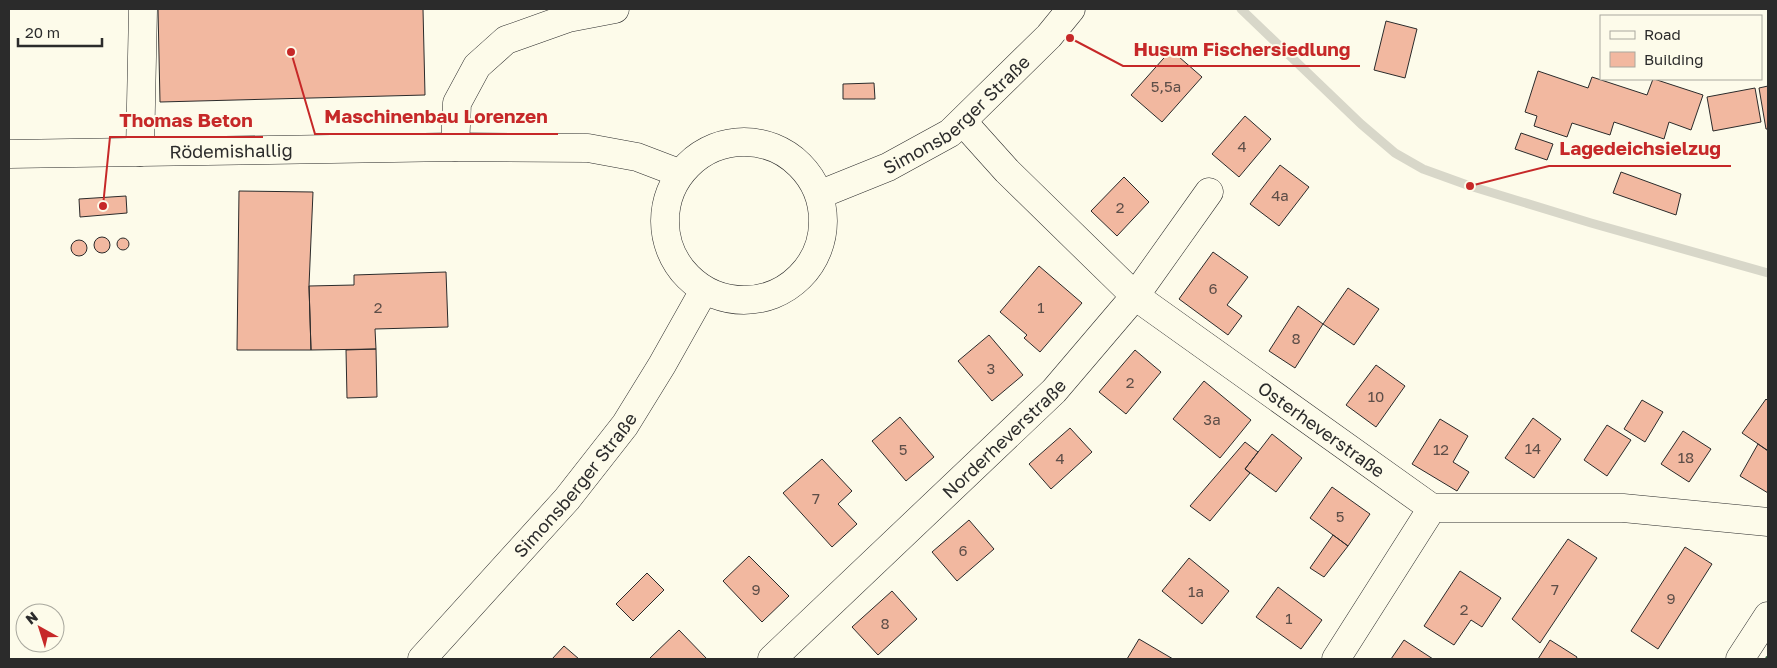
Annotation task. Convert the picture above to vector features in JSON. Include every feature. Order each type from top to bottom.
[{"type":"street","points":[[140,152],[143,9]]},
{"type":"street","points":[[455,147],[457,103],[477,66],[506,40],[568,18],[615,9]]},
{"type":"street","name":"Simonsberger Straße","points":[[822,194],[888,167],[950,133],[1049,36],[1071,9]]},
{"type":"street","name":"Osterheverstraße","points":[[963,122],[1007,171],[1134,296],[1432,508]]},
{"type":"street","points":[[728,142],[757,142],[785,153],[807,172],[822,194],[823,228],[816,256],[798,280],[773,296],[744,301],[703,292],[690,281],[672,258],[664,229],[666,200],[679,174],[700,153],[728,142]]},
{"type":"street","name":"Rödemishallig","points":[[9,154],[455,147],[588,148],[637,157],[679,174]]},
{"type":"street","name":"Norderheverstraße","points":[[772,659],[1054,391],[1134,296],[1209,192]]},
{"type":"street","name":"Simonsberger Straße","points":[[422,659],[567,499],[625,425],[662,365],[703,292]]},
{"type":"street","points":[[1336,659],[1432,508],[1623,508],[1768,522]]},
{"type":"street","points":[[1740,659],[1768,616]]},
{"type":"building","points":[[158,9],[423,9],[425,95],[160,102]]},
{"type":"building","points":[[1386,21],[1417,29],[1405,78],[1374,70]]},
{"type":"building","points":[[1171,50],[1202,77],[1162,122],[1131,95]]},
{"type":"building","points":[[1538,71],[1588,88],[1592,77],[1647,95],[1653,80],[1657,80],[1703,95],[1691,130],[1669,122],[1664,139],[1614,122],[1610,135],[1572,123],[1567,137],[1534,126],[1537,116],[1525,112]]},
{"type":"building","points":[[874,83],[875,99],[843,99],[843,84]]},
{"type":"building","points":[[1768,86],[1768,129],[1766,129],[1759,88]]},
{"type":"building","points":[[1755,88],[1761,122],[1713,131],[1707,97]]},
{"type":"building","points":[[1245,116],[1271,139],[1239,177],[1212,154]]},
{"type":"building","points":[[1521,133],[1553,144],[1547,160],[1515,149]]},
{"type":"building","points":[[1280,165],[1309,187],[1279,226],[1250,204]]},
{"type":"building","points":[[1621,172],[1681,194],[1676,215],[1613,193]]},
{"type":"building","points":[[1124,177],[1149,202],[1117,236],[1091,211]]},
{"type":"building","points":[[239,191],[313,192],[309,286],[311,350],[237,350]]},
{"type":"building","points":[[126,196],[127,213],[80,217],[79,199]]},
{"type":"building","points":[[102,237],[108,239],[110,245],[108,251],[102,253],[96,251],[94,245],[96,239]]},
{"type":"building","points":[[121,238],[125,238],[129,244],[125,250],[121,250],[117,246],[117,242]]},
{"type":"building","points":[[79,240],[85,242],[87,248],[85,254],[79,256],[73,254],[71,248],[73,242]]},
{"type":"building","points":[[1213,252],[1248,277],[1227,305],[1242,316],[1228,335],[1179,299]]},
{"type":"building","points":[[1039,266],[1082,303],[1040,352],[1024,338],[1027,335],[1000,312]]},
{"type":"building","points":[[446,272],[448,327],[375,329],[376,349],[311,350],[309,286],[354,285],[354,275]]},
{"type":"building","points":[[1348,288],[1379,309],[1354,345],[1323,324]]},
{"type":"building","points":[[1298,306],[1323,324],[1295,368],[1269,351]]},
{"type":"building","points":[[989,335],[1023,375],[992,401],[958,361]]},
{"type":"building","points":[[376,349],[377,397],[347,398],[346,350]]},
{"type":"building","points":[[1135,350],[1161,372],[1126,414],[1099,392]]},
{"type":"building","points":[[1376,365],[1405,386],[1376,427],[1346,405]]},
{"type":"building","points":[[1204,381],[1251,420],[1220,458],[1173,419]]},
{"type":"building","points":[[1766,399],[1768,401],[1767,450],[1742,433]]},
{"type":"building","points":[[1642,400],[1663,412],[1645,442],[1624,429]]},
{"type":"building","points":[[900,417],[934,457],[906,481],[872,441]]},
{"type":"building","points":[[1533,418],[1561,439],[1534,478],[1505,458]]},
{"type":"building","points":[[1440,419],[1468,436],[1453,462],[1469,472],[1457,491],[1412,464]]},
{"type":"building","points":[[1607,425],[1631,440],[1607,476],[1584,460]]},
{"type":"building","points":[[1070,428],[1092,452],[1051,489],[1029,464]]},
{"type":"building","points":[[1683,431],[1711,449],[1689,482],[1661,464]]},
{"type":"building","points":[[1272,434],[1302,458],[1276,492],[1245,469]]},
{"type":"building","points":[[1245,442],[1258,452],[1245,469],[1250,473],[1210,521],[1190,506]]},
{"type":"building","points":[[1758,444],[1768,451],[1768,493],[1740,476]]},
{"type":"building","points":[[822,459],[852,491],[838,504],[857,524],[832,547],[783,493]]},
{"type":"building","points":[[1332,487],[1370,514],[1348,546],[1310,518]]},
{"type":"building","points":[[969,520],[994,549],[957,581],[932,552]]},
{"type":"building","points":[[1333,535],[1348,546],[1324,577],[1310,568]]},
{"type":"building","points":[[1568,539],[1597,558],[1540,643],[1512,619]]},
{"type":"building","points":[[1685,547],[1712,564],[1658,649],[1631,631]]},
{"type":"building","points":[[749,556],[789,596],[762,622],[723,581]]},
{"type":"building","points":[[1189,558],[1229,591],[1202,624],[1162,591]]},
{"type":"building","points":[[1460,571],[1501,598],[1482,627],[1471,620],[1454,645],[1424,626]]},
{"type":"building","points":[[647,573],[664,590],[633,621],[616,604]]},
{"type":"building","points":[[1278,587],[1322,620],[1301,649],[1256,617]]},
{"type":"building","points":[[892,591],[917,619],[878,655],[852,627]]},
{"type":"building","points":[[679,630],[707,659],[650,658]]},
{"type":"building","points":[[1139,639],[1173,659],[1127,659]]},
{"type":"building","points":[[1404,640],[1433,659],[1391,659]]},
{"type":"building","points":[[1550,640],[1577,657],[1576,659],[1538,659]]},
{"type":"building","points":[[564,646],[579,659],[552,659]]},
{"type":"waterway","points":[[1241,9],[1361,124],[1395,153],[1423,169],[1470,186],[1591,223],[1768,273]]},
{"type":"place","name":"Husum Fischersiedlung","points":[[1070,38]]},
{"type":"place","name":"Maschinenbau Lorenzen","points":[[291,52]]},
{"type":"place","name":"Lagedeichsielzug","points":[[1470,186]]},
{"type":"place","name":"Thomas Beton","points":[[103,206]]}]
